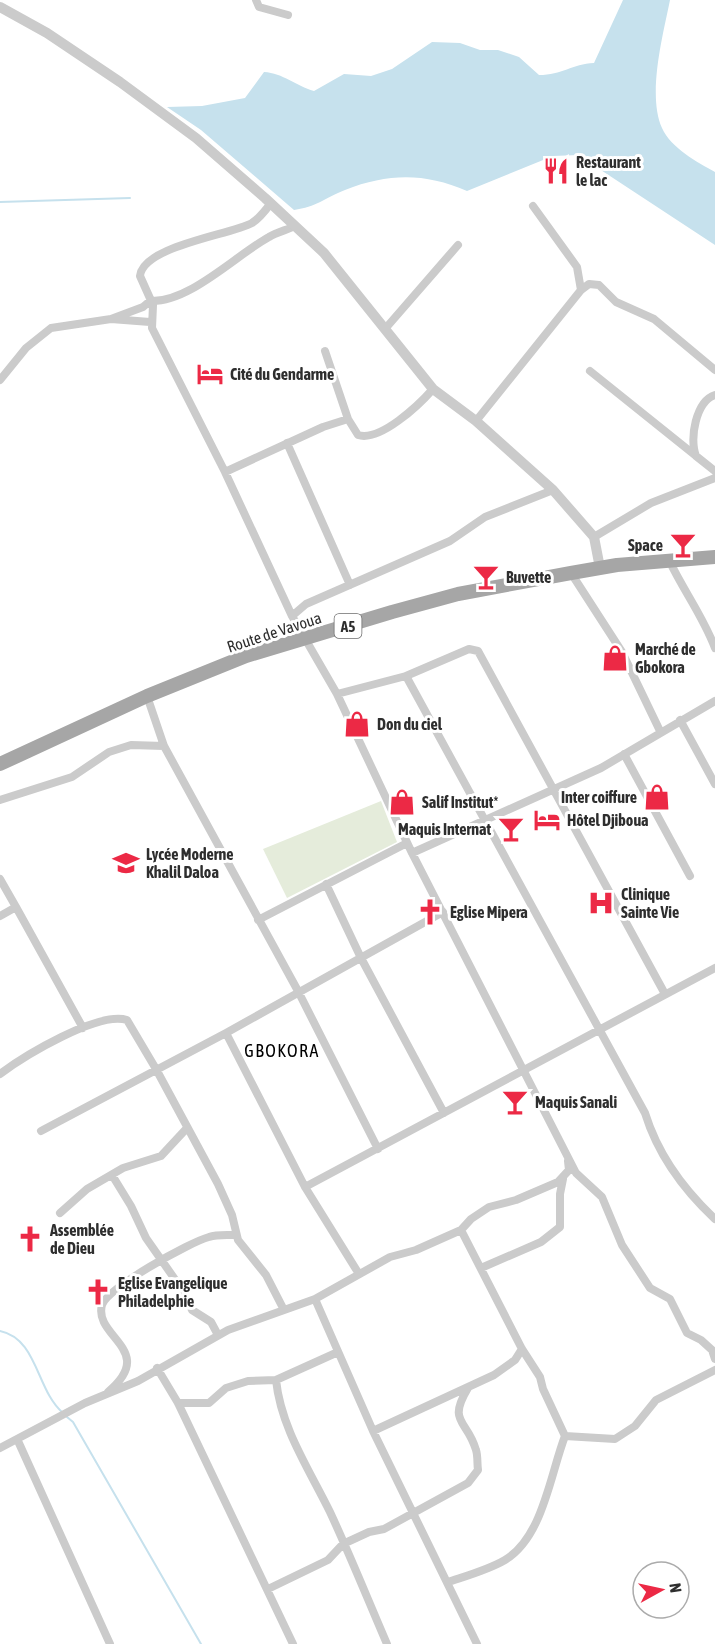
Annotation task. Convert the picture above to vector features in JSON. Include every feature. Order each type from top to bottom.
[{"type":"main road","name":"Route de Vavoua","points":[[0,764],[147,696],[246,656],[305,638],[458,594],[600,568],[715,556]]},
{"type":"street","points":[[256,0],[259,7],[288,15]]},
{"type":"street","points":[[0,7],[47,33],[120,82],[196,138],[271,203],[324,253],[433,389],[476,421],[553,490],[594,537],[600,568]]},
{"type":"street","points":[[271,203],[262,216],[252,223],[194,240],[163,254],[144,268],[140,276],[150,301],[153,315],[150,322],[225,472],[291,616],[337,694],[407,843],[567,1156],[581,1180],[602,1197],[622,1245],[650,1288],[670,1299],[687,1333],[701,1340],[712,1350],[715,1359]]},
{"type":"street","points":[[533,206],[577,267],[581,290]]},
{"type":"street","points":[[111,319],[143,307],[150,301],[162,302],[207,281],[269,237],[295,226]]},
{"type":"street","points":[[385,329],[458,245]]},
{"type":"street","points":[[476,421],[581,290],[589,285],[599,285],[616,303],[654,319],[715,370]]},
{"type":"street","points":[[0,380],[26,348],[46,331],[67,324],[111,319],[150,322]]},
{"type":"street","points":[[324,351],[348,419],[358,435],[367,437],[399,422],[433,389]]},
{"type":"street","points":[[590,371],[715,471]]},
{"type":"street","points":[[696,456],[693,440],[698,414],[703,404],[715,395]]},
{"type":"street","points":[[225,472],[287,443],[348,419]]},
{"type":"street","points":[[287,443],[350,585]]},
{"type":"street","points":[[594,537],[651,502],[715,478]]},
{"type":"street","points":[[291,616],[306,604],[450,542],[485,517],[553,490]]},
{"type":"street","points":[[669,560],[688,598],[706,625],[715,648]]},
{"type":"street","points":[[570,573],[624,656],[660,731]]},
{"type":"street","points":[[337,694],[406,676],[469,649],[478,651],[665,994]]},
{"type":"street","points":[[406,676],[645,1113],[657,1145],[696,1201],[715,1219]]},
{"type":"street","points":[[147,696],[164,746],[298,991],[378,1149]]},
{"type":"street","points":[[412,853],[553,791],[624,754],[715,701]]},
{"type":"street","points":[[680,720],[715,784]]},
{"type":"street","points":[[0,800],[72,777],[109,752],[131,745],[164,746]]},
{"type":"street","points":[[624,754],[690,876]]},
{"type":"street","points":[[258,920],[407,843]]},
{"type":"street","points":[[0,879],[83,1028]]},
{"type":"street","points":[[326,884],[361,958],[444,1113]]},
{"type":"street","points":[[0,916],[16,907]]},
{"type":"street","points":[[40,1131],[226,1033],[442,912]]},
{"type":"street","points":[[305,1187],[715,968]]},
{"type":"street","points":[[0,1074],[33,1050],[83,1028],[119,1018],[127,1020],[218,1184],[232,1215],[236,1235],[247,1254],[266,1275],[284,1310]]},
{"type":"street","points":[[226,1033],[305,1187],[359,1274]]},
{"type":"street","points":[[60,1213],[87,1190],[112,1175],[161,1156],[187,1128]]},
{"type":"street","points":[[481,1268],[541,1242],[560,1227],[560,1194],[563,1179],[569,1170],[567,1156]]},
{"type":"street","points":[[112,1175],[159,1259],[181,1288],[192,1310],[211,1322],[218,1335]]},
{"type":"street","points":[[0,1448],[18,1441],[56,1418],[138,1381],[218,1335],[315,1299],[390,1257],[416,1250],[461,1230],[471,1219],[489,1207],[523,1198],[563,1179]]},
{"type":"street","points":[[448,1582],[503,1561],[526,1540],[539,1516],[565,1436],[543,1389],[540,1377],[522,1349],[461,1230]]},
{"type":"street","points":[[99,1398],[119,1382],[126,1372],[127,1364],[103,1315],[101,1307],[104,1301],[159,1259],[209,1236],[236,1235]]},
{"type":"street","points":[[315,1299],[373,1431],[415,1512],[477,1644]]},
{"type":"street","points":[[373,1431],[495,1375],[515,1360],[522,1349]]},
{"type":"street","points":[[178,1402],[209,1403],[226,1388],[248,1381],[276,1380],[338,1352]]},
{"type":"street","points":[[157,1368],[178,1402],[293,1644]]},
{"type":"street","points":[[565,1436],[615,1439],[635,1426],[656,1400],[715,1370]]},
{"type":"street","points":[[276,1380],[278,1401],[285,1423],[343,1544],[387,1644]]},
{"type":"street","points":[[268,1589],[328,1560],[343,1544],[369,1532],[384,1529],[468,1483],[478,1470],[476,1450],[457,1414],[458,1404],[468,1388]]},
{"type":"street","points":[[18,1441],[110,1644]]},
{"type":"green space","points":[[381,801],[397,842],[287,898],[263,849]]},
{"type":"water","points":[[623,0],[670,0],[660,47],[656,82],[658,114],[662,128],[672,142],[685,154],[715,172],[715,245],[578,155],[553,156],[467,191],[422,178],[392,178],[361,184],[315,204],[294,210],[201,130],[167,107],[202,106],[245,98],[264,72],[277,75],[314,91],[344,74],[371,76],[392,69],[432,42],[460,43],[480,50],[498,50],[519,57],[539,75],[554,73],[594,63]]},
{"type":"waterway","points":[[0,202],[130,198]]},
{"type":"waterway","points":[[0,1331],[13,1336],[30,1354],[47,1392],[63,1413]]},
{"type":"waterway","points":[[67,1417],[73,1422],[201,1644]]},
{"type":"place","name":"Restaurant le lac","points":[[556,171]]},
{"type":"place","name":"Cité du Gendarme","points":[[210,374]]},
{"type":"place","name":"Space","points":[[683,545]]},
{"type":"place","name":"Buvette","points":[[486,577]]},
{"type":"place","name":"Marché de Gbokora","points":[[615,658]]},
{"type":"place","name":"Don du ciel","points":[[357,724]]},
{"type":"place","name":"Inter coiffure","points":[[657,797]]},
{"type":"place","name":"Salif Institut*","points":[[402,802]]},
{"type":"place","name":"Hôtel Djiboua","points":[[547,820]]},
{"type":"place","name":"Maquis Internat","points":[[511,829]]},
{"type":"place","name":"Lycée Moderne Khalil Daloa","points":[[126,863]]},
{"type":"place","name":"Clinique Sainte Vie","points":[[601,903]]},
{"type":"place","name":"Eglise Mipera","points":[[430,912]]},
{"type":"place","name":"Maquis Sanali","points":[[515,1102]]},
{"type":"place","name":"Assemblée de Dieu","points":[[30,1239]]},
{"type":"place","name":"Eglise Evangelique Philadelphie","points":[[98,1292]]},
{"type":"district","name":"GBOKORA","points":[[282,1050]]}]
